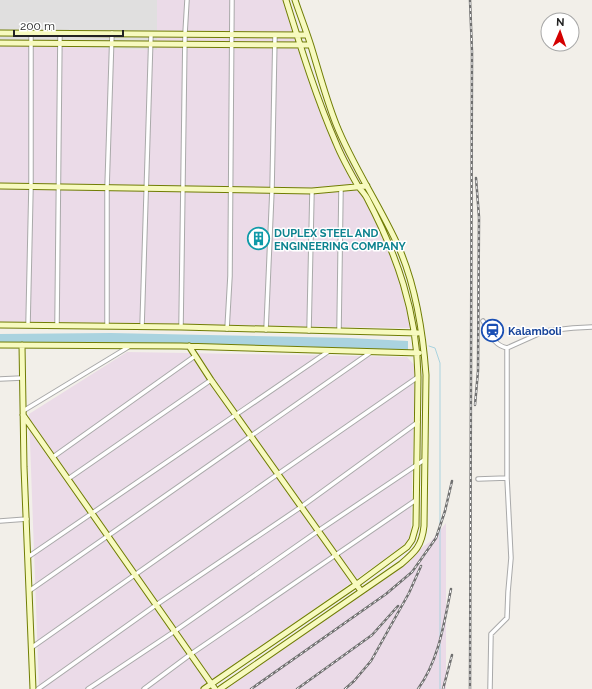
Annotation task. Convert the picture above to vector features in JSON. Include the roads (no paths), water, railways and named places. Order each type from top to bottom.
[{"type":"street","points":[[181,327],[185,34],[187,0]]},
{"type":"street","points":[[227,329],[230,276],[232,0]]},
{"type":"street","points":[[220,689],[409,557],[421,543],[424,526],[426,375],[424,351],[397,263],[366,197],[336,144],[297,36],[286,0]]},
{"type":"street","points":[[204,689],[357,584],[407,547],[412,540],[416,526],[418,334],[409,272],[396,242],[352,160],[336,123],[295,0]]},
{"type":"street","points":[[0,33],[307,35]]},
{"type":"street","points":[[28,325],[32,187],[31,33]]},
{"type":"street","points":[[57,325],[60,33]]},
{"type":"street","points":[[107,326],[107,188],[112,33]]},
{"type":"street","points":[[142,327],[151,34]]},
{"type":"street","points":[[266,330],[272,190],[275,35]]},
{"type":"street","points":[[0,43],[310,45]]},
{"type":"street","points":[[0,186],[312,191],[367,186]]},
{"type":"street","points":[[339,331],[341,189]]},
{"type":"street","points":[[309,331],[312,191]]},
{"type":"street","points":[[483,321],[490,336],[503,347],[507,348],[545,331],[592,327]]},
{"type":"street","points":[[0,325],[181,327],[418,334]]},
{"type":"street","points":[[0,345],[189,346],[371,352],[424,351]]},
{"type":"street","points":[[22,345],[33,689]]},
{"type":"street","points":[[23,413],[131,346]]},
{"type":"street","points":[[189,346],[251,437],[361,591]]},
{"type":"street","points":[[490,689],[491,634],[507,618],[510,558],[507,478],[507,348]]},
{"type":"street","points":[[28,557],[91,512],[329,351]]},
{"type":"street","points":[[29,591],[371,352]]},
{"type":"street","points":[[53,457],[195,356]]},
{"type":"street","points":[[31,648],[418,377]]},
{"type":"street","points":[[0,379],[22,378]]},
{"type":"street","points":[[68,479],[211,380]]},
{"type":"street","points":[[23,413],[215,689]]},
{"type":"street","points":[[38,689],[156,605],[301,507],[418,422]]},
{"type":"street","points":[[88,689],[416,464],[424,460]]},
{"type":"street","points":[[478,479],[507,478]]},
{"type":"street","points":[[144,689],[191,654],[416,500]]},
{"type":"street","points":[[0,521],[27,519]]},
{"type":"water","points":[[111,333],[349,338],[408,341],[408,351],[204,344],[0,343],[0,334]]},
{"type":"waterway","points":[[429,346],[435,348],[440,363],[440,689]]},
{"type":"railway","points":[[470,0],[472,52],[470,689]]},
{"type":"railway","points":[[475,405],[478,371],[479,217],[476,178]]},
{"type":"railway","points":[[251,689],[386,594],[412,572],[436,538],[445,511],[452,481]]},
{"type":"railway","points":[[345,689],[371,661],[409,593],[421,566]]},
{"type":"railway","points":[[418,689],[436,654],[451,589]]},
{"type":"railway","points":[[297,689],[372,635],[398,606]]},
{"type":"railway","points":[[443,689],[452,655]]},
{"type":"place","name":"DUPLEX STEEL AND ENGINEERING COMPANY","points":[[258,239]]},
{"type":"place","name":"Kalamboli","points":[[493,331]]}]
